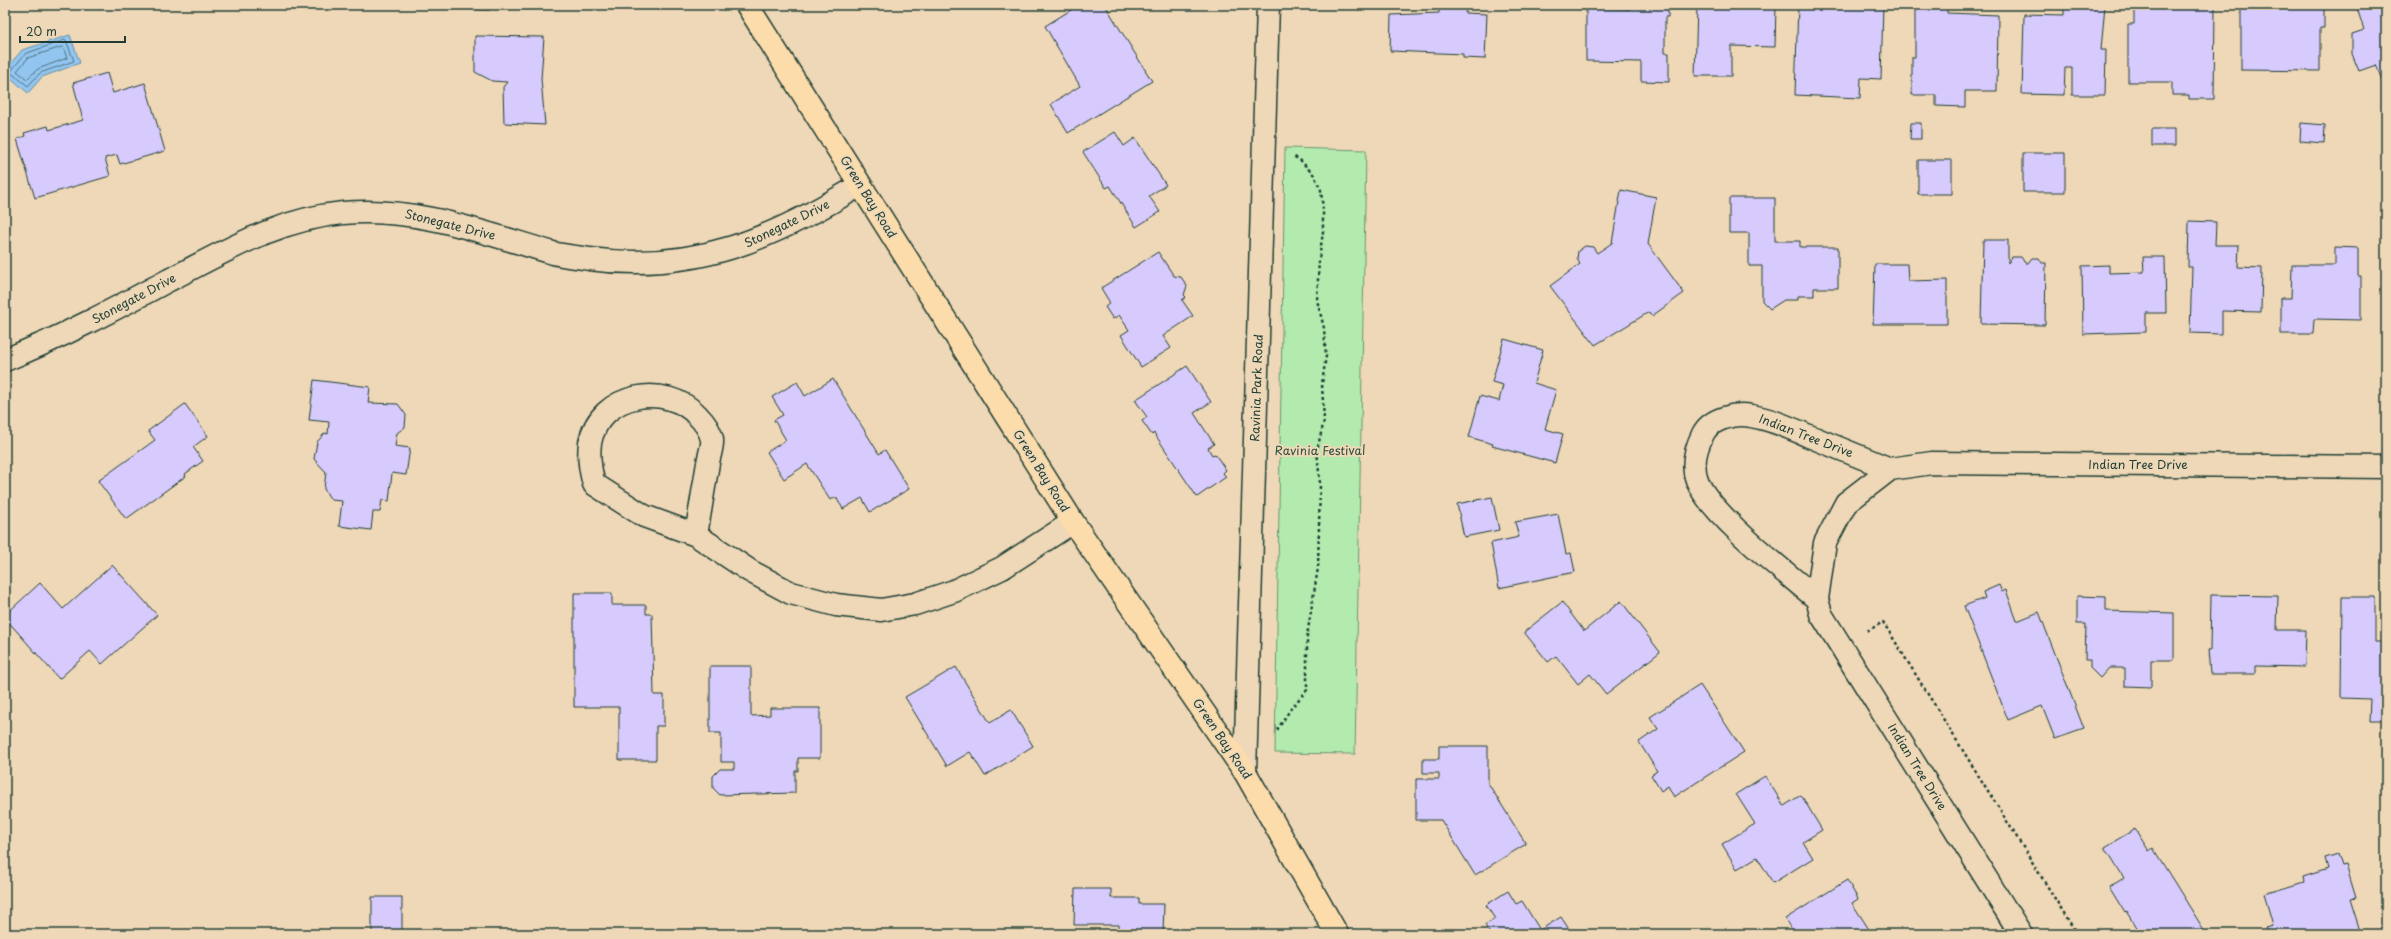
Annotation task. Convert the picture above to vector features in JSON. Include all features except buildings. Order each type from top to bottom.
[{"type":"main road","name":"Green Bay Road","points":[[747,5],[1073,522],[1245,772],[1337,934]]},
{"type":"street","name":"Ravinia Park Road","points":[[1245,772],[1268,5]]},
{"type":"street","name":"Stonegate Drive","points":[[5,360],[58,339],[255,235],[300,221],[343,213],[399,212],[451,222],[556,254],[622,263],[684,260],[744,245],[813,214],[860,185]]},
{"type":"street","points":[[696,535],[712,440],[704,422],[690,408],[673,398],[660,396],[635,396],[615,406],[600,422],[590,441],[589,464],[594,484],[644,516],[696,535],[750,571],[791,593],[836,605],[881,610],[915,604],[954,591],[1002,568],[1073,522]]},
{"type":"street","name":"Indian Tree Drive","points":[[1817,599],[1725,518],[1697,481],[1694,467],[1698,444],[1705,430],[1730,416],[1751,416],[1776,423],[1890,469]]},
{"type":"street","name":"Indian Tree Drive","points":[[2021,934],[1821,614],[1817,599],[1825,543],[1846,503],[1890,469],[1932,463],[2386,467]]},
{"type":"path","points":[[1264,142],[1301,161],[1314,175],[1321,190],[1323,232],[1319,258],[1318,300],[1324,328],[1326,356],[1322,384],[1324,421],[1317,450],[1320,484],[1318,568],[1307,636],[1308,690],[1273,733]]},
{"type":"path","points":[[1841,645],[1883,622],[2077,934]]},
{"type":"green space","name":"Ravinia Festival","points":[[1285,148],[1366,150],[1355,754],[1275,753]]},
{"type":"water","points":[[70,35],[80,63],[42,77],[28,93],[5,73],[5,70],[22,50]]}]
